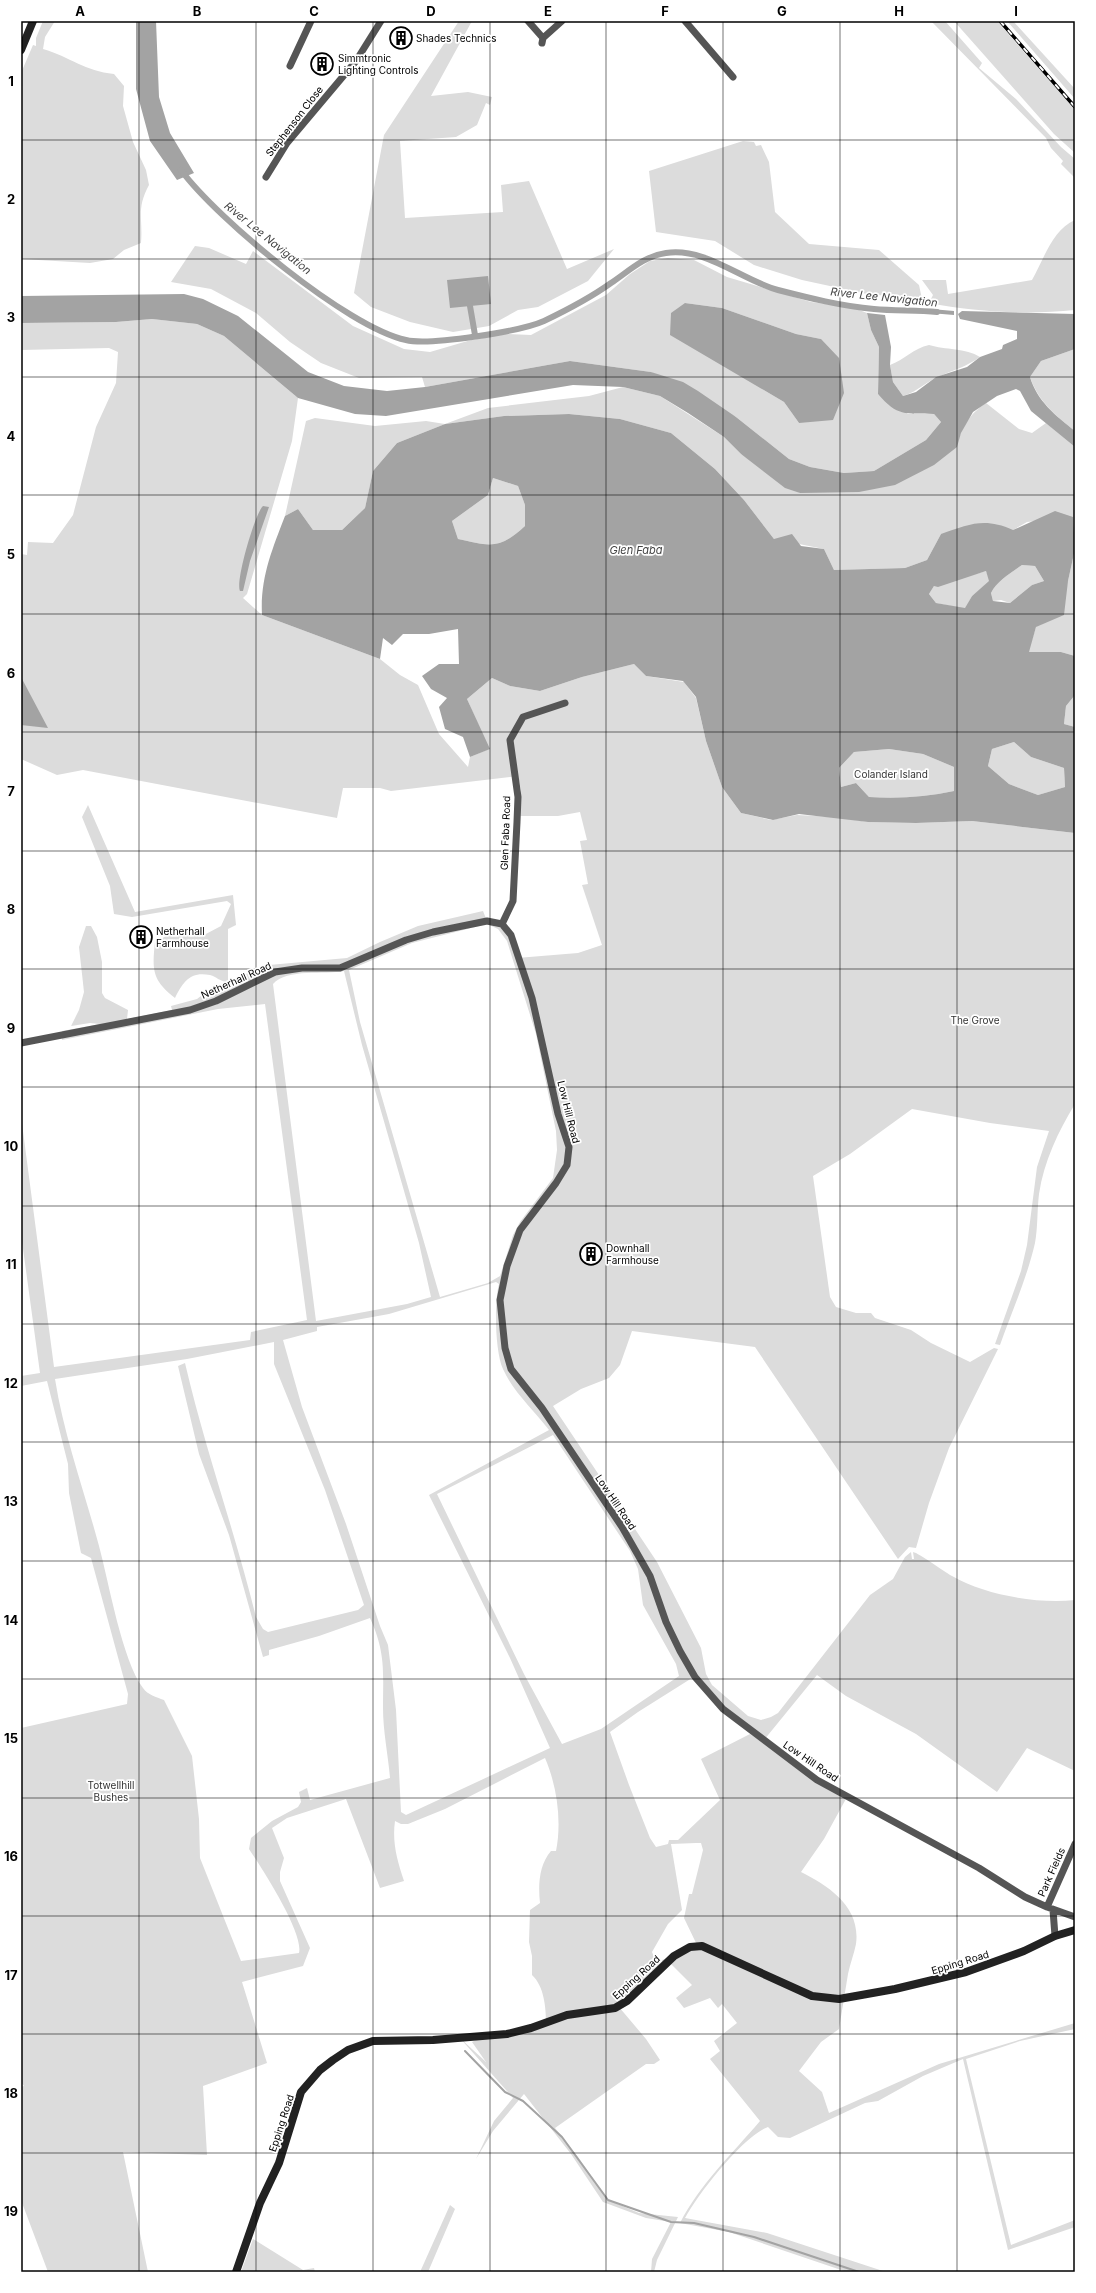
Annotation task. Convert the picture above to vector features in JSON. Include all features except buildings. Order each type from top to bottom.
[{"type":"main road","points":[[21,50],[33,21]]},
{"type":"main road","name":"Epping Road","points":[[236,2272],[260,2203],[279,2163],[301,2092],[320,2070],[333,2060],[362,2045],[388,2040],[433,2040],[507,2034],[531,2028],[567,2015],[615,2008],[627,2001],[668,1961],[690,1946],[702,1946],[812,1996],[840,1999],[895,1989],[966,1972],[1024,1951],[1055,1936],[1075,1930]]},
{"type":"street","points":[[290,66],[311,21]]},
{"type":"street","name":"Stephenson Close","points":[[266,177],[287,143],[356,61],[381,21]]},
{"type":"street","points":[[528,21],[543,40],[562,21]]},
{"type":"street","points":[[685,21],[733,77]]},
{"type":"street","name":"Glen Faba Road","points":[[502,924],[513,901],[517,822],[518,797],[510,740],[523,717],[565,703]]},
{"type":"street","name":"Netherhall Road","points":[[21,1043],[190,1010],[216,1001],[275,972],[302,968],[340,968],[406,940],[433,932],[487,922],[502,924]]},
{"type":"street","name":"Low Hill Road","points":[[502,924],[511,935],[532,998],[558,1114],[569,1147],[567,1165],[556,1183],[520,1230],[507,1266],[500,1300],[505,1348],[510,1369],[542,1408],[622,1527],[650,1576],[666,1622],[694,1677],[723,1709],[817,1780],[1050,1909],[1075,1917]]},
{"type":"street","name":"Park Fields","points":[[1050,1909],[1075,1844]]},
{"type":"street","points":[[1050,1909],[1055,1936]]},
{"type":"green space","points":[[43,21],[55,21],[45,37],[43,49],[94,70],[114,74],[124,86],[123,106],[133,142],[146,170],[149,185],[141,207],[141,243],[124,250],[113,259],[90,263],[21,259],[21,73],[33,45],[36,46],[36,38]]},
{"type":"green space","points":[[459,21],[472,21],[431,96],[468,92],[492,97],[490,105],[486,103],[477,125],[456,137],[400,141],[405,218],[503,212],[501,185],[529,181],[567,269],[614,249],[588,281],[538,307],[518,310],[489,326],[453,332],[410,322],[371,307],[354,293],[384,135]]},
{"type":"green space","points":[[931,21],[945,21],[982,63],[979,68],[1016,99],[1061,147],[1075,159],[1075,178],[1061,164],[1063,161],[1051,148],[1046,138]]},
{"type":"green space","points":[[954,21],[997,21],[1075,110],[1075,153],[1054,134]]},
{"type":"green space","points":[[1007,21],[1013,21],[1075,89],[1075,99]]},
{"type":"green space","points":[[743,141],[754,142],[756,146],[761,145],[769,162],[775,212],[809,244],[879,250],[919,285],[922,299],[867,294],[802,280],[754,265],[715,241],[656,232],[649,171]]},
{"type":"green space","points":[[1075,220],[1075,310],[1057,312],[1002,312],[965,309],[929,303],[933,295],[922,280],[946,280],[948,294],[1032,280],[1054,238],[1067,225]]},
{"type":"green space","points":[[195,246],[209,248],[246,264],[253,251],[353,326],[404,349],[430,352],[471,340],[505,334],[531,335],[606,295],[630,274],[650,261],[668,258],[694,260],[727,277],[811,302],[854,308],[867,313],[871,330],[879,347],[878,394],[908,414],[934,414],[941,422],[926,440],[874,471],[844,473],[810,467],[789,459],[736,417],[651,372],[570,361],[425,387],[422,377],[359,378],[321,363],[290,342],[256,313],[211,289],[171,282]],"holes":[[[685,303],[722,308],[796,334],[821,339],[799,423],[784,402],[762,389]]]},
{"type":"green space","points":[[152,319],[197,324],[224,336],[298,398],[292,441],[247,594],[243,598],[262,615],[380,659],[400,675],[418,685],[439,734],[468,767],[470,757],[489,749],[467,699],[492,678],[510,686],[540,691],[582,677],[634,664],[646,676],[684,682],[696,698],[706,741],[722,787],[741,813],[771,820],[797,815],[835,817],[868,822],[916,823],[972,821],[1075,833],[1075,1104],[1057,1136],[1044,1170],[1039,1194],[1037,1231],[1032,1256],[1024,1282],[1000,1345],[995,1344],[1021,1271],[1027,1245],[1037,1167],[1049,1131],[990,1123],[912,1109],[850,1154],[813,1176],[830,1297],[836,1307],[856,1313],[871,1313],[875,1318],[911,1330],[931,1343],[970,1362],[994,1348],[998,1349],[949,1448],[929,1503],[916,1548],[909,1547],[898,1559],[755,1347],[632,1331],[620,1365],[609,1378],[581,1389],[553,1406],[657,1562],[701,1648],[706,1674],[712,1685],[748,1716],[761,1720],[778,1713],[870,1595],[893,1579],[905,1557],[911,1552],[912,1559],[914,1559],[913,1552],[965,1583],[995,1593],[1012,1597],[1044,1601],[1075,1600],[1075,1771],[1027,1748],[997,1792],[916,1734],[846,1696],[817,1675],[764,1740],[692,1678],[638,1712],[610,1732],[650,1838],[656,1847],[668,1844],[669,1840],[678,1840],[720,1800],[701,1759],[750,1734],[847,1797],[824,1839],[801,1872],[822,1884],[841,1899],[853,1919],[856,1931],[856,1944],[848,1974],[839,2029],[821,2042],[799,2071],[822,2092],[829,2113],[939,2064],[1075,2023],[1075,2029],[1020,2041],[966,2059],[1011,2245],[1075,2220],[1075,2227],[1008,2250],[963,2059],[923,2076],[878,2101],[865,2103],[790,2138],[778,2137],[768,2127],[746,2142],[734,2153],[710,2181],[685,2218],[767,2233],[886,2272],[847,2272],[729,2232],[680,2223],[697,2195],[707,2182],[760,2121],[710,2059],[720,2051],[714,2041],[737,2023],[722,2004],[718,2008],[710,1998],[684,2008],[676,1998],[692,1985],[668,1961],[619,2007],[646,2039],[660,2060],[654,2064],[646,2064],[555,2128],[578,2157],[608,2200],[639,2213],[678,2217],[657,2260],[654,2272],[651,2272],[652,2259],[671,2222],[646,2218],[603,2202],[571,2154],[524,2094],[493,2131],[476,2159],[494,2121],[513,2098],[459,2037],[486,2062],[472,2042],[484,2036],[546,2023],[544,1997],[539,1985],[532,1975],[532,1956],[529,1942],[530,1910],[540,1903],[539,1882],[544,1862],[551,1851],[556,1851],[558,1840],[557,1804],[553,1780],[545,1758],[445,1809],[408,1824],[401,1824],[395,1821],[394,1836],[396,1851],[404,1881],[380,1888],[346,1799],[287,1818],[272,1828],[284,1858],[280,1872],[280,1881],[310,1948],[303,1966],[242,1982],[267,2063],[203,2086],[207,2155],[123,2152],[148,2272],[48,2272],[21,2200],[21,2087],[24,2086],[21,2082],[21,1728],[127,1704],[128,1694],[91,1558],[81,1553],[69,1493],[68,1464],[47,1381],[21,1386],[21,1376],[40,1373],[21,1234],[21,1116],[54,1367],[250,1340],[251,1332],[307,1320],[265,1004],[218,1009],[62,1040],[62,1031],[100,1024],[90,1023],[71,1026],[79,1010],[84,992],[79,947],[86,926],[91,926],[97,937],[102,962],[102,993],[105,998],[128,1010],[127,1019],[172,1010],[171,1006],[197,999],[210,989],[227,982],[210,975],[203,974],[192,976],[184,983],[175,998],[167,992],[158,980],[155,974],[154,960],[155,942],[168,935],[204,935],[221,926],[231,904],[227,901],[132,917],[114,914],[110,886],[82,817],[88,805],[135,912],[233,895],[236,925],[228,929],[228,981],[269,965],[347,958],[418,926],[483,911],[487,921],[502,924],[511,935],[517,958],[578,953],[602,945],[582,885],[588,884],[580,841],[587,840],[580,812],[558,816],[517,816],[521,790],[518,776],[391,791],[380,788],[343,788],[337,818],[83,770],[57,775],[21,759],[21,554],[27,555],[28,542],[53,543],[73,515],[96,427],[116,383],[118,352],[109,348],[21,350],[21,323],[116,322]],"holes":[[[487,924],[498,929],[507,941],[536,1034],[556,1131],[557,1150],[553,1178],[520,1222],[513,1235],[500,1276],[488,1283],[440,1297],[360,1022],[349,970],[412,943]],[[344,971],[362,1045],[419,1243],[431,1297],[407,1304],[316,1321],[273,984],[279,979],[287,976],[307,973]],[[496,1282],[499,1284],[496,1302],[496,1326],[500,1361],[512,1385],[549,1430],[429,1495],[510,1658],[550,1748],[406,1815],[401,1812],[396,1710],[388,1645],[380,1626],[346,1524],[302,1407],[283,1340],[317,1331],[317,1327],[389,1314]],[[274,1342],[274,1364],[325,1490],[364,1605],[358,1610],[268,1632],[263,1629],[256,1617],[185,1363],[178,1366],[199,1454],[229,1535],[263,1657],[269,1655],[269,1650],[319,1636],[370,1618],[381,1652],[383,1673],[383,1717],[390,1778],[310,1800],[307,1788],[299,1792],[301,1802],[298,1807],[272,1821],[251,1838],[249,1849],[289,1916],[299,1944],[299,1953],[241,1961],[200,1858],[199,1819],[192,1756],[164,1700],[152,1696],[147,1692],[135,1675],[122,1641],[99,1546],[69,1442],[55,1379],[187,1359]],[[553,1435],[630,1551],[638,1569],[643,1605],[676,1664],[679,1676],[601,1729],[562,1744],[524,1674],[437,1494]],[[701,1843],[703,1850],[692,1894],[689,1894],[684,1918],[697,1945],[689,1943],[665,1959],[656,1962],[652,1952],[668,1924],[682,1910],[671,1844]]]},
{"type":"green space","points":[[929,345],[968,352],[980,357],[965,366],[933,379],[913,392],[903,396],[893,382],[890,365]]},
{"type":"green space","points":[[1075,349],[1075,431],[1061,420],[1043,401],[1033,386],[1030,377],[1041,361]]},
{"type":"green space","points":[[623,387],[660,396],[724,437],[741,454],[800,493],[956,447],[966,422],[986,403],[1019,429],[1032,433],[1046,423],[1075,447],[1075,542],[1073,517],[1027,522],[1013,530],[941,534],[927,560],[905,568],[834,570],[824,549],[774,539],[744,500],[715,469],[671,433],[620,419],[569,414],[504,416],[445,424],[488,408],[589,396]]},
{"type":"green space","points":[[315,418],[375,426],[426,421],[445,424],[397,443],[373,471],[365,508],[342,530],[313,530],[298,509],[285,516],[306,421]]},
{"type":"green space","points":[[493,478],[518,486],[525,505],[525,526],[516,534],[501,543],[486,544],[458,539],[452,521],[488,495]]},
{"type":"green space","points":[[1075,549],[1075,656],[1061,652],[1028,652],[1036,627],[1068,581]]},
{"type":"green space","points":[[1022,565],[1035,566],[1044,581],[1032,585],[1010,603],[1001,600],[993,601],[991,593],[997,585]]},
{"type":"green space","points":[[986,571],[990,581],[972,596],[965,609],[936,603],[929,594],[934,586]]},
{"type":"green space","points":[[1075,695],[1075,727],[1064,724],[1066,706]]},
{"type":"green space","points":[[1014,742],[1031,757],[1064,768],[1065,787],[1038,795],[1009,784],[988,766],[992,749]]},
{"type":"green space","name":"Colander Island","points":[[889,749],[923,754],[954,767],[954,791],[912,797],[880,798],[869,797],[856,783],[841,787],[839,768],[854,752]]},
{"type":"green space","points":[[450,2205],[455,2209],[428,2272],[420,2272]]},
{"type":"green space","points":[[253,2239],[303,2270],[314,2268],[315,2272],[241,2272]]},
{"type":"water","points":[[136,21],[156,21],[159,97],[170,133],[194,173],[177,180],[150,141],[136,89]]},
{"type":"water","points":[[488,276],[491,304],[450,308],[447,280]]},
{"type":"water","points":[[184,294],[203,299],[238,316],[308,372],[344,386],[387,391],[425,387],[570,361],[651,372],[683,382],[698,391],[736,417],[789,459],[810,467],[844,473],[874,471],[926,440],[941,422],[934,414],[908,413],[897,410],[891,407],[878,394],[879,347],[871,330],[867,313],[885,315],[891,347],[890,365],[893,382],[903,396],[916,392],[936,377],[967,367],[980,357],[1002,349],[1003,345],[1017,339],[1017,331],[960,319],[958,314],[962,311],[1075,314],[1075,349],[1041,361],[1030,377],[1033,386],[1042,401],[1054,414],[1075,431],[1075,447],[1031,411],[1020,391],[1016,389],[997,396],[973,412],[961,433],[957,447],[934,465],[895,485],[859,492],[800,493],[785,488],[741,454],[724,437],[660,396],[623,387],[573,385],[386,416],[355,414],[298,398],[224,336],[197,324],[152,319],[116,322],[21,323],[21,296]]},
{"type":"water","points":[[685,303],[722,308],[796,334],[821,339],[839,358],[844,393],[833,420],[799,423],[784,402],[670,335],[671,313]]},
{"type":"water","points":[[931,309],[954,311],[954,315],[930,313]]},
{"type":"water","name":"Glen Faba","points":[[569,414],[620,419],[671,433],[715,469],[744,500],[774,539],[792,534],[801,546],[824,549],[834,570],[905,568],[927,560],[941,534],[977,523],[994,524],[1013,530],[1055,511],[1073,517],[1075,549],[1068,581],[1064,615],[1036,627],[1029,652],[1061,652],[1075,656],[1075,695],[1066,706],[1064,724],[1075,727],[1075,833],[972,821],[916,823],[868,822],[799,814],[773,820],[741,813],[722,787],[706,741],[696,697],[683,681],[646,676],[634,664],[582,677],[540,691],[510,686],[492,678],[467,699],[490,749],[470,757],[463,737],[445,729],[439,707],[447,698],[431,689],[422,676],[439,664],[459,664],[458,629],[429,634],[403,634],[392,645],[383,638],[380,659],[262,615],[265,576],[271,553],[285,516],[298,509],[313,530],[342,530],[365,508],[373,471],[397,443],[445,424],[504,416]],"holes":[[[493,478],[518,486],[525,505],[525,526],[516,534],[501,543],[486,544],[458,539],[452,521],[488,495]],[[1022,565],[1035,566],[1044,581],[1032,585],[1010,603],[993,601],[991,593],[1009,574]],[[986,571],[989,581],[972,596],[965,608],[936,603],[929,594],[934,586],[938,587]],[[1014,742],[1031,757],[1064,768],[1065,787],[1038,795],[1009,784],[988,766],[992,749]],[[889,749],[923,754],[954,767],[954,791],[912,797],[869,797],[856,783],[841,787],[839,768],[854,752]]]},
{"type":"water","points":[[263,506],[269,507],[250,561],[243,591],[240,591],[240,575],[243,562],[255,521]]},
{"type":"water","points":[[21,677],[48,728],[21,725]]},
{"type":"waterway","name":"River Lee Navigation","points":[[181,170],[198,191],[252,242],[319,294],[351,315],[381,331],[406,340],[434,341],[454,339],[497,333],[533,325],[553,317],[587,299],[651,257],[666,253],[681,252],[709,259],[778,290],[849,306],[874,309],[937,312]]},
{"type":"waterway","name":"River Lee Navigation","points":[[470,306],[475,335]]},
{"type":"waterway","points":[[465,2051],[505,2092],[523,2101],[562,2137],[608,2200],[671,2222],[694,2223],[754,2237],[859,2272]]},
{"type":"railway","points":[[1000,21],[1075,107]]},
{"type":"place","name":"Shades Technics","points":[[401,38]]},
{"type":"place","name":"Simmtronic Lighting Controls","points":[[322,64]]},
{"type":"place","name":"Netherhall Farmhouse","points":[[141,937]]},
{"type":"place","name":"Downhall Farmhouse","points":[[591,1254]]},
{"type":"park label","name":"The Grove","points":[[975,1020]]},
{"type":"park label","name":"Totwellhill Bushes","points":[[111,1790]]}]
